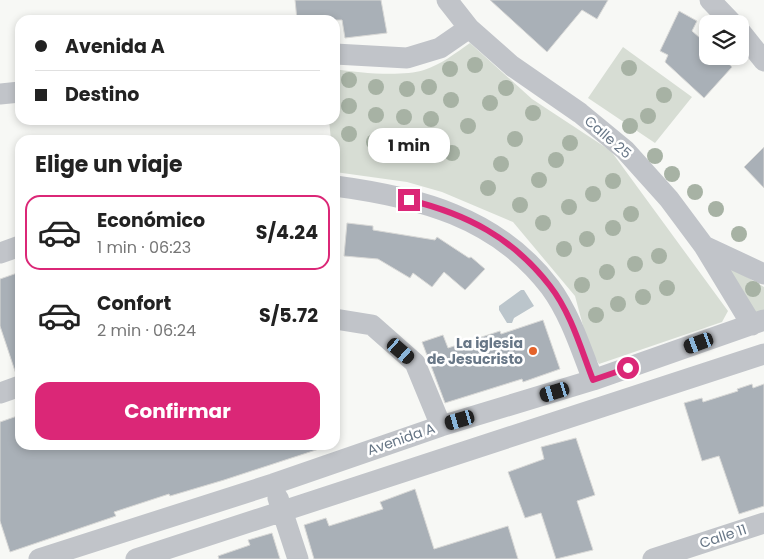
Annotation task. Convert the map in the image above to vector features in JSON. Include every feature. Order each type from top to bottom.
[{"type":"street","name":"Calle 25","points":[[447,0],[468,28],[512,66],[580,113],[625,150],[669,199],[704,246],[764,274]]},
{"type":"street","points":[[710,0],[724,15]]},
{"type":"street","points":[[340,54],[407,58],[440,48],[468,28]]},
{"type":"street","points":[[749,42],[764,61]]},
{"type":"street","points":[[0,94],[15,92]]},
{"type":"street","points":[[340,187],[373,191],[428,204],[475,222],[512,245],[550,287],[572,326],[593,380]]},
{"type":"street","points":[[704,246],[758,323]]},
{"type":"street","points":[[0,252],[15,248]]},
{"type":"street","points":[[340,320],[372,325],[416,363],[441,426]]},
{"type":"street","name":"Avenida A","points":[[39,559],[273,484],[441,426],[593,380],[758,323]]},
{"type":"street","points":[[136,559],[764,354]]},
{"type":"street","points":[[0,393],[15,388]]},
{"type":"street","points":[[273,484],[298,559]]},
{"type":"street","name":"Calle 11","points":[[652,559],[764,523]]},
{"type":"shaded area","points":[[470,43],[532,99],[611,151],[728,311],[722,322],[599,364],[589,348],[575,296],[513,222],[442,192],[407,182],[340,173],[340,135],[330,135],[330,125],[340,125],[340,70],[380,74],[415,72],[436,65]]},
{"type":"shaded area","points":[[623,47],[692,97],[655,143],[588,98]]},
{"type":"shaded area","points":[[721,262],[764,287],[764,311],[752,316]]},
{"type":"shaded area","points":[[521,290],[524,290],[534,306],[514,318],[512,323],[507,323],[499,310],[499,306]]},
{"type":"building","points":[[295,0],[381,0],[387,33],[345,38],[340,15],[296,15]]},
{"type":"building","points":[[490,0],[608,0],[597,19],[582,10],[547,52]]},
{"type":"building","points":[[679,11],[697,21],[692,31],[699,37],[699,65],[730,65],[732,67],[704,98],[665,62],[668,55],[660,51]]},
{"type":"building","points":[[764,147],[764,188],[744,167]]},
{"type":"building","points":[[347,223],[373,226],[373,230],[435,240],[437,237],[469,258],[471,257],[485,269],[465,290],[444,272],[432,287],[413,273],[410,278],[378,259],[344,256]]},
{"type":"building","points":[[15,274],[15,371],[0,326],[0,279]]},
{"type":"building","points":[[543,320],[560,369],[523,382],[522,379],[445,403],[422,342],[443,335],[448,348],[500,331],[501,334]]},
{"type":"building","points":[[752,384],[753,388],[764,384],[764,506],[739,514],[719,456],[702,461],[684,403],[702,398],[703,402],[738,391],[737,389]]},
{"type":"building","points":[[15,417],[15,450],[316,450],[224,480],[170,496],[169,494],[114,512],[116,516],[10,552],[0,521],[0,422]]},
{"type":"building","points":[[576,438],[595,495],[577,501],[593,550],[556,559],[541,513],[525,518],[508,472],[544,459],[541,447]]},
{"type":"building","points":[[415,489],[434,549],[508,526],[518,559],[314,559],[304,525],[326,518],[329,526],[383,509],[380,502]]},
{"type":"building","points":[[272,533],[280,559],[219,559],[218,556],[250,545],[248,540]]},
{"type":"place","name":"La iglesia de Jesucristo","points":[[533,351]]},
{"type":"route","points":[[409,200],[428,204],[475,222],[512,245],[550,287],[572,326],[593,380],[628,368]]}]
